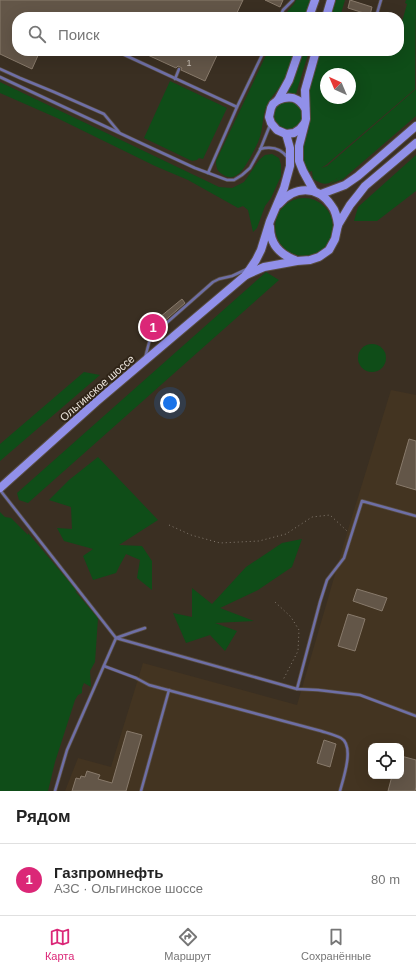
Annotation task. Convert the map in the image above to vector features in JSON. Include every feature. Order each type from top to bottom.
[{"type":"main road","points":[[310,12],[314,0]]},
{"type":"main road","points":[[327,12],[331,0]]},
{"type":"main road","points":[[278,100],[289,80],[297,56]]},
{"type":"main road","points":[[246,275],[264,266],[310,260],[319,257],[329,250],[336,239],[338,225],[337,215],[331,205],[317,192],[303,171],[299,161],[299,146],[306,119],[305,90],[315,56]]},
{"type":"main road","points":[[304,124],[294,133],[286,134],[277,130],[271,123],[270,117],[273,104],[284,97],[296,99],[302,103],[305,108]]},
{"type":"main road","points":[[274,209],[286,197],[299,191],[317,192],[345,185],[358,176],[416,126]]},
{"type":"main road","points":[[246,275],[261,250],[274,209],[284,188],[290,166],[290,148],[286,134]]},
{"type":"main road","points":[[338,225],[350,205],[365,186],[416,143]]},
{"type":"main road","points":[[270,221],[270,234],[272,242],[286,257],[297,261]]},
{"type":"main road","name":"Ольгинское шоссе","points":[[0,489],[144,362],[246,275]]},
{"type":"lane","points":[[282,12],[293,0]]},
{"type":"lane","points":[[377,12],[381,0]]},
{"type":"lane","points":[[127,56],[237,107]]},
{"type":"lane","points":[[208,173],[262,56]]},
{"type":"lane","points":[[0,69],[104,114],[121,134]]},
{"type":"lane","points":[[175,79],[179,69]]},
{"type":"lane","points":[[0,77],[121,134],[227,180],[234,180],[250,168],[260,150],[271,123]]},
{"type":"lane","points":[[260,150],[268,147],[277,149],[285,154],[290,160]]},
{"type":"lane","points":[[144,362],[150,339],[154,334],[213,282],[251,268]]},
{"type":"lane","points":[[0,489],[116,638],[297,689],[360,695],[416,716]]},
{"type":"lane","points":[[297,689],[327,580],[344,558],[362,501],[416,516]]},
{"type":"lane","points":[[55,791],[67,750],[116,638],[145,628]]},
{"type":"lane","points":[[104,666],[149,685],[321,731],[342,739],[347,744],[348,755],[340,791]]},
{"type":"lane","points":[[141,791],[169,690]]},
{"type":"path","points":[[169,525],[191,535],[220,543],[243,542],[258,541],[286,534],[312,517],[330,515],[352,536]]},
{"type":"path","points":[[275,602],[291,617],[299,630],[298,651],[280,685]]},
{"type":"shaded area","points":[[391,390],[416,395],[416,791],[65,791],[78,758],[111,767],[143,663],[297,705],[347,533]]},
{"type":"green space","points":[[296,0],[312,0],[308,12],[287,12]]},
{"type":"green space","points":[[336,0],[345,0],[341,12],[332,12]]},
{"type":"green space","points":[[406,0],[416,0],[415,89],[321,168],[327,166],[416,89],[416,116],[343,179],[330,184],[341,176],[330,183],[324,184],[313,179],[312,171],[309,172],[303,166],[302,149],[309,129],[310,116],[308,96],[320,56],[404,56],[404,15],[407,4],[405,3]]},
{"type":"green space","points":[[266,56],[294,56],[283,82],[267,105],[260,136],[245,166],[239,174],[227,177],[220,173],[216,161]]},
{"type":"green space","points":[[299,56],[307,56],[295,97],[284,94]]},
{"type":"green space","points":[[170,81],[227,108],[203,159],[199,158],[192,161],[144,138]]},
{"type":"green space","points":[[0,82],[219,187],[232,188],[244,182],[259,160],[265,155],[272,154],[279,158],[281,165],[281,176],[271,198],[265,206],[257,228],[253,232],[248,210],[243,206],[238,208],[188,180],[155,166],[57,118],[0,93]]},
{"type":"green space","points":[[288,101],[298,105],[302,115],[298,125],[288,129],[278,125],[274,115],[278,105]]},
{"type":"green space","points":[[416,155],[416,191],[377,221],[354,221],[358,207]]},
{"type":"green space","points":[[304,198],[315,200],[328,211],[331,216],[333,227],[331,238],[320,251],[315,254],[304,256],[293,254],[280,243],[277,238],[275,227],[277,216],[288,203],[293,200]]},
{"type":"green space","points":[[266,272],[279,280],[28,503],[19,500],[17,493]]},
{"type":"green space","points":[[372,344],[382,348],[386,358],[382,368],[372,372],[362,368],[358,358],[362,348]]},
{"type":"green space","points":[[84,372],[100,375],[0,461],[0,444]]},
{"type":"green space","points":[[98,457],[158,520],[119,545],[142,546],[152,561],[152,590],[137,578],[140,560],[126,554],[116,573],[93,580],[83,556],[93,549],[64,541],[57,528],[72,529],[71,507],[49,500],[69,480]]},
{"type":"green space","points":[[0,512],[5,517],[11,518],[28,535],[28,533],[98,618],[95,662],[90,671],[91,687],[84,683],[82,693],[78,695],[75,700],[55,762],[48,791],[0,791]]},
{"type":"green space","points":[[302,539],[292,567],[258,590],[220,608],[254,621],[215,623],[237,631],[225,651],[210,635],[186,643],[173,613],[192,617],[192,588],[212,604],[246,567],[282,543]]},
{"type":"building","points":[[0,0],[243,0],[237,12],[12,12],[12,56],[38,56],[32,69],[0,54]]},
{"type":"building","points":[[265,0],[283,0],[280,7]]},
{"type":"building","points":[[350,0],[372,7],[371,12],[361,12],[348,8]]},
{"type":"building","points":[[150,56],[217,56],[205,81],[181,70],[182,68],[178,66],[176,68]]},
{"type":"building","points":[[182,299],[185,303],[153,331],[149,326]]},
{"type":"building","points":[[409,439],[416,441],[416,490],[396,484]]},
{"type":"building","points":[[357,589],[387,598],[382,611],[353,601]]},
{"type":"building","points":[[348,614],[365,619],[355,651],[338,646]]},
{"type":"building","points":[[127,731],[142,735],[126,791],[72,791],[76,778],[80,779],[81,776],[85,777],[87,771],[100,775],[98,779],[112,783]]},
{"type":"building","points":[[324,740],[336,744],[330,767],[317,763]]},
{"type":"building","points":[[404,757],[416,760],[415,791],[388,791],[391,779],[404,779]]},
{"type":"place","name":"Газпромнефть","points":[[153,327]]}]
